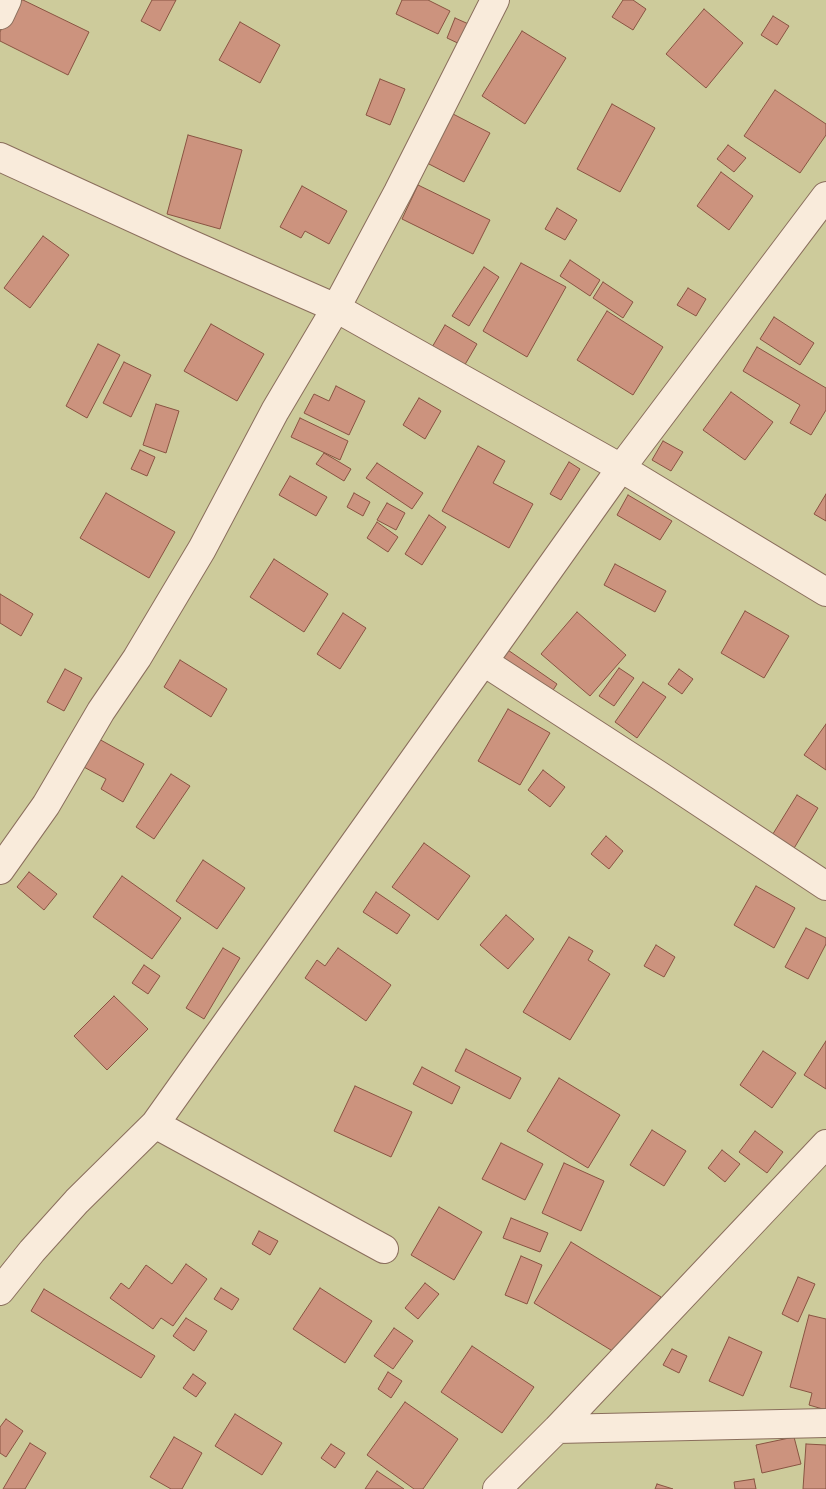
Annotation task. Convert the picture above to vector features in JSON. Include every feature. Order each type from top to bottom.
[{"type":"street","points":[[0,15],[8,0]]},
{"type":"street","points":[[0,870],[46,805],[101,711],[137,658],[192,566],[275,411],[336,308],[398,192],[495,0]]},
{"type":"street","points":[[0,156],[188,243],[336,308],[622,468],[826,592]]},
{"type":"street","points":[[0,1291],[32,1250],[77,1201],[156,1124],[622,468],[826,196]]},
{"type":"street","points":[[484,662],[826,886]]},
{"type":"street","points":[[156,1124],[384,1249]]},
{"type":"street","points":[[497,1489],[558,1429],[826,1144]]},
{"type":"street","points":[[558,1429],[826,1422]]},
{"type":"shaded area","points":[[0,0],[826,0],[826,1489],[0,1489]]},
{"type":"building","points":[[15,0],[23,0],[89,32],[68,75],[0,41],[0,32]]},
{"type":"building","points":[[152,0],[176,0],[160,31],[141,21]]},
{"type":"building","points":[[402,0],[428,0],[450,11],[438,34],[396,14]]},
{"type":"building","points":[[623,0],[633,0],[646,9],[633,30],[612,17]]},
{"type":"building","points":[[704,9],[743,43],[706,88],[666,54]]},
{"type":"building","points":[[773,16],[789,26],[777,45],[761,35]]},
{"type":"building","points":[[455,18],[473,26],[464,46],[447,38]]},
{"type":"building","points":[[240,22],[280,45],[260,83],[219,60]]},
{"type":"building","points":[[522,31],[566,58],[525,124],[482,96]]},
{"type":"building","points":[[380,79],[405,89],[390,125],[366,115]]},
{"type":"building","points":[[775,90],[826,124],[826,135],[800,173],[744,136]]},
{"type":"building","points":[[612,104],[655,128],[620,192],[577,169]]},
{"type":"building","points":[[453,114],[490,133],[464,182],[427,163]]},
{"type":"building","points":[[188,135],[242,150],[220,229],[167,214]]},
{"type":"building","points":[[728,145],[746,158],[734,172],[717,159]]},
{"type":"building","points":[[721,172],[753,196],[729,230],[697,206]]},
{"type":"building","points":[[418,185],[490,220],[473,254],[402,219]]},
{"type":"building","points":[[302,186],[347,211],[329,244],[305,231],[301,238],[280,227]]},
{"type":"building","points":[[557,208],[577,220],[565,240],[545,229]]},
{"type":"building","points":[[43,236],[69,255],[30,308],[4,288]]},
{"type":"building","points":[[570,260],[600,280],[590,296],[560,276]]},
{"type":"building","points":[[521,263],[566,287],[527,357],[483,331]]},
{"type":"building","points":[[484,267],[499,277],[469,326],[452,316]]},
{"type":"building","points":[[603,282],[633,302],[623,318],[593,298]]},
{"type":"building","points":[[688,288],[706,299],[696,316],[677,305]]},
{"type":"building","points":[[607,311],[663,347],[633,395],[577,360]]},
{"type":"building","points":[[774,317],[814,343],[800,365],[760,339]]},
{"type":"building","points":[[211,324],[264,354],[237,401],[184,371]]},
{"type":"building","points":[[445,325],[477,344],[463,368],[431,349]]},
{"type":"building","points":[[98,344],[120,355],[87,418],[66,406]]},
{"type":"building","points":[[757,347],[826,388],[826,410],[811,435],[790,423],[800,405],[743,371]]},
{"type":"building","points":[[124,362],[151,375],[131,417],[103,403]]},
{"type":"building","points":[[336,386],[365,401],[349,435],[304,413],[314,394],[329,401]]},
{"type":"building","points":[[731,392],[773,422],[745,460],[703,430]]},
{"type":"building","points":[[419,398],[441,411],[425,439],[403,425]]},
{"type":"building","points":[[156,404],[179,411],[166,453],[143,445]]},
{"type":"building","points":[[300,418],[348,441],[340,460],[291,437]]},
{"type":"building","points":[[663,441],[683,452],[671,471],[652,460]]},
{"type":"building","points":[[478,446],[505,461],[493,483],[533,504],[509,548],[442,511]]},
{"type":"building","points":[[140,450],[155,457],[147,476],[131,469]]},
{"type":"building","points":[[324,453],[351,469],[344,481],[316,464]]},
{"type":"building","points":[[569,462],[580,469],[561,500],[550,494]]},
{"type":"building","points":[[377,463],[423,493],[412,509],[366,478]]},
{"type":"building","points":[[290,476],[327,497],[316,516],[279,495]]},
{"type":"building","points":[[106,493],[175,532],[149,578],[80,538]]},
{"type":"building","points":[[354,493],[370,502],[363,516],[347,507]]},
{"type":"building","points":[[826,494],[826,521],[814,514]]},
{"type":"building","points":[[628,495],[672,521],[660,540],[617,515]]},
{"type":"building","points":[[387,503],[405,513],[396,530],[377,520]]},
{"type":"building","points":[[429,515],[446,527],[422,565],[405,554]]},
{"type":"building","points":[[377,522],[398,537],[388,552],[367,538]]},
{"type":"building","points":[[274,559],[328,594],[304,632],[250,597]]},
{"type":"building","points":[[615,564],[666,591],[655,612],[604,585]]},
{"type":"building","points":[[0,594],[33,614],[21,636],[0,623]]},
{"type":"building","points":[[745,611],[789,636],[764,678],[721,653]]},
{"type":"building","points":[[577,612],[626,655],[590,696],[541,654]]},
{"type":"building","points":[[343,613],[366,628],[340,669],[317,654]]},
{"type":"building","points":[[505,648],[557,684],[548,698],[495,662]]},
{"type":"building","points":[[180,660],[227,689],[211,717],[164,687]]},
{"type":"building","points":[[619,668],[634,678],[614,706],[599,696]]},
{"type":"building","points":[[65,669],[82,678],[64,711],[47,702]]},
{"type":"building","points":[[679,669],[693,679],[682,694],[668,684]]},
{"type":"building","points":[[643,682],[666,697],[637,738],[615,722]]},
{"type":"building","points":[[508,709],[550,733],[520,785],[478,761]]},
{"type":"building","points":[[826,724],[826,770],[804,755]]},
{"type":"building","points":[[97,738],[144,764],[123,802],[101,789],[106,779],[82,766]]},
{"type":"building","points":[[543,770],[565,787],[550,807],[528,790]]},
{"type":"building","points":[[171,774],[190,786],[154,839],[136,827]]},
{"type":"building","points":[[797,795],[818,808],[793,850],[771,837]]},
{"type":"building","points":[[606,836],[623,851],[609,869],[591,854]]},
{"type":"building","points":[[424,843],[470,876],[438,920],[392,887]]},
{"type":"building","points":[[203,860],[245,888],[217,929],[176,901]]},
{"type":"building","points":[[29,872],[57,894],[44,910],[17,887]]},
{"type":"building","points":[[122,876],[181,918],[152,959],[93,917]]},
{"type":"building","points":[[756,886],[795,908],[774,948],[734,925]]},
{"type":"building","points":[[376,892],[410,915],[397,934],[363,912]]},
{"type":"building","points":[[506,915],[534,939],[508,969],[480,945]]},
{"type":"building","points":[[806,928],[826,938],[826,944],[808,979],[785,967]]},
{"type":"building","points":[[569,937],[593,951],[588,960],[610,974],[570,1040],[523,1012]]},
{"type":"building","points":[[656,945],[675,957],[664,977],[644,966]]},
{"type":"building","points":[[223,948],[240,958],[204,1019],[186,1008]]},
{"type":"building","points":[[338,948],[391,985],[366,1021],[305,978],[317,960],[325,966]]},
{"type":"building","points":[[144,965],[160,976],[148,994],[132,983]]},
{"type":"building","points":[[114,996],[148,1029],[107,1070],[74,1036]]},
{"type":"building","points":[[826,1041],[826,1089],[804,1075]]},
{"type":"building","points":[[466,1049],[521,1078],[510,1099],[455,1071]]},
{"type":"building","points":[[763,1051],[796,1073],[772,1108],[740,1085]]},
{"type":"building","points":[[422,1067],[460,1087],[452,1104],[413,1084]]},
{"type":"building","points":[[559,1078],[620,1115],[588,1168],[527,1131]]},
{"type":"building","points":[[355,1086],[412,1112],[391,1157],[334,1131]]},
{"type":"building","points":[[652,1130],[686,1151],[664,1186],[630,1165]]},
{"type":"building","points":[[755,1131],[783,1152],[767,1173],[739,1152]]},
{"type":"building","points":[[501,1143],[543,1164],[525,1200],[482,1179]]},
{"type":"building","points":[[722,1150],[740,1164],[725,1182],[708,1168]]},
{"type":"building","points":[[564,1163],[604,1181],[581,1231],[542,1213]]},
{"type":"building","points":[[439,1207],[482,1232],[454,1280],[411,1255]]},
{"type":"building","points":[[511,1218],[548,1233],[540,1252],[503,1238]]},
{"type":"building","points":[[259,1231],[278,1241],[270,1255],[252,1244]]},
{"type":"building","points":[[571,1242],[661,1297],[624,1358],[534,1303]]},
{"type":"building","points":[[521,1256],[542,1265],[527,1304],[505,1295]]},
{"type":"building","points":[[186,1264],[207,1279],[173,1326],[161,1318],[153,1329],[110,1298],[121,1283],[129,1289],[146,1265],[172,1284]]},
{"type":"building","points":[[798,1277],[815,1284],[798,1322],[782,1314]]},
{"type":"building","points":[[425,1283],[439,1294],[418,1319],[405,1308]]},
{"type":"building","points":[[221,1288],[239,1299],[232,1310],[214,1299]]},
{"type":"building","points":[[320,1288],[372,1321],[345,1363],[293,1329]]},
{"type":"building","points":[[44,1289],[155,1356],[141,1378],[31,1311]]},
{"type":"building","points":[[809,1315],[826,1319],[826,1410],[809,1405],[812,1393],[790,1387]]},
{"type":"building","points":[[186,1318],[207,1331],[194,1351],[173,1336]]},
{"type":"building","points":[[394,1328],[413,1341],[393,1369],[374,1356]]},
{"type":"building","points":[[729,1337],[762,1352],[743,1396],[709,1381]]},
{"type":"building","points":[[472,1346],[534,1387],[502,1433],[441,1392]]},
{"type":"building","points":[[672,1349],[687,1356],[679,1373],[663,1365]]},
{"type":"building","points":[[388,1372],[402,1381],[391,1398],[378,1389]]},
{"type":"building","points":[[193,1374],[206,1383],[196,1397],[183,1388]]},
{"type":"building","points":[[405,1402],[458,1439],[423,1489],[414,1489],[367,1455]]},
{"type":"building","points":[[235,1414],[282,1443],[262,1475],[215,1446]]},
{"type":"building","points":[[6,1419],[23,1431],[6,1457],[0,1453],[0,1427]]},
{"type":"building","points":[[174,1437],[202,1453],[182,1489],[171,1489],[150,1477]]},
{"type":"building","points":[[794,1437],[801,1464],[762,1473],[756,1445]]},
{"type":"building","points":[[30,1443],[46,1453],[25,1489],[3,1489]]},
{"type":"building","points":[[331,1444],[345,1453],[335,1468],[321,1458]]},
{"type":"building","points":[[806,1444],[826,1445],[826,1489],[803,1489]]},
{"type":"building","points":[[377,1471],[404,1489],[365,1489]]},
{"type":"building","points":[[754,1479],[756,1489],[735,1489],[734,1482]]},
{"type":"building","points":[[657,1484],[673,1489],[655,1489]]}]
